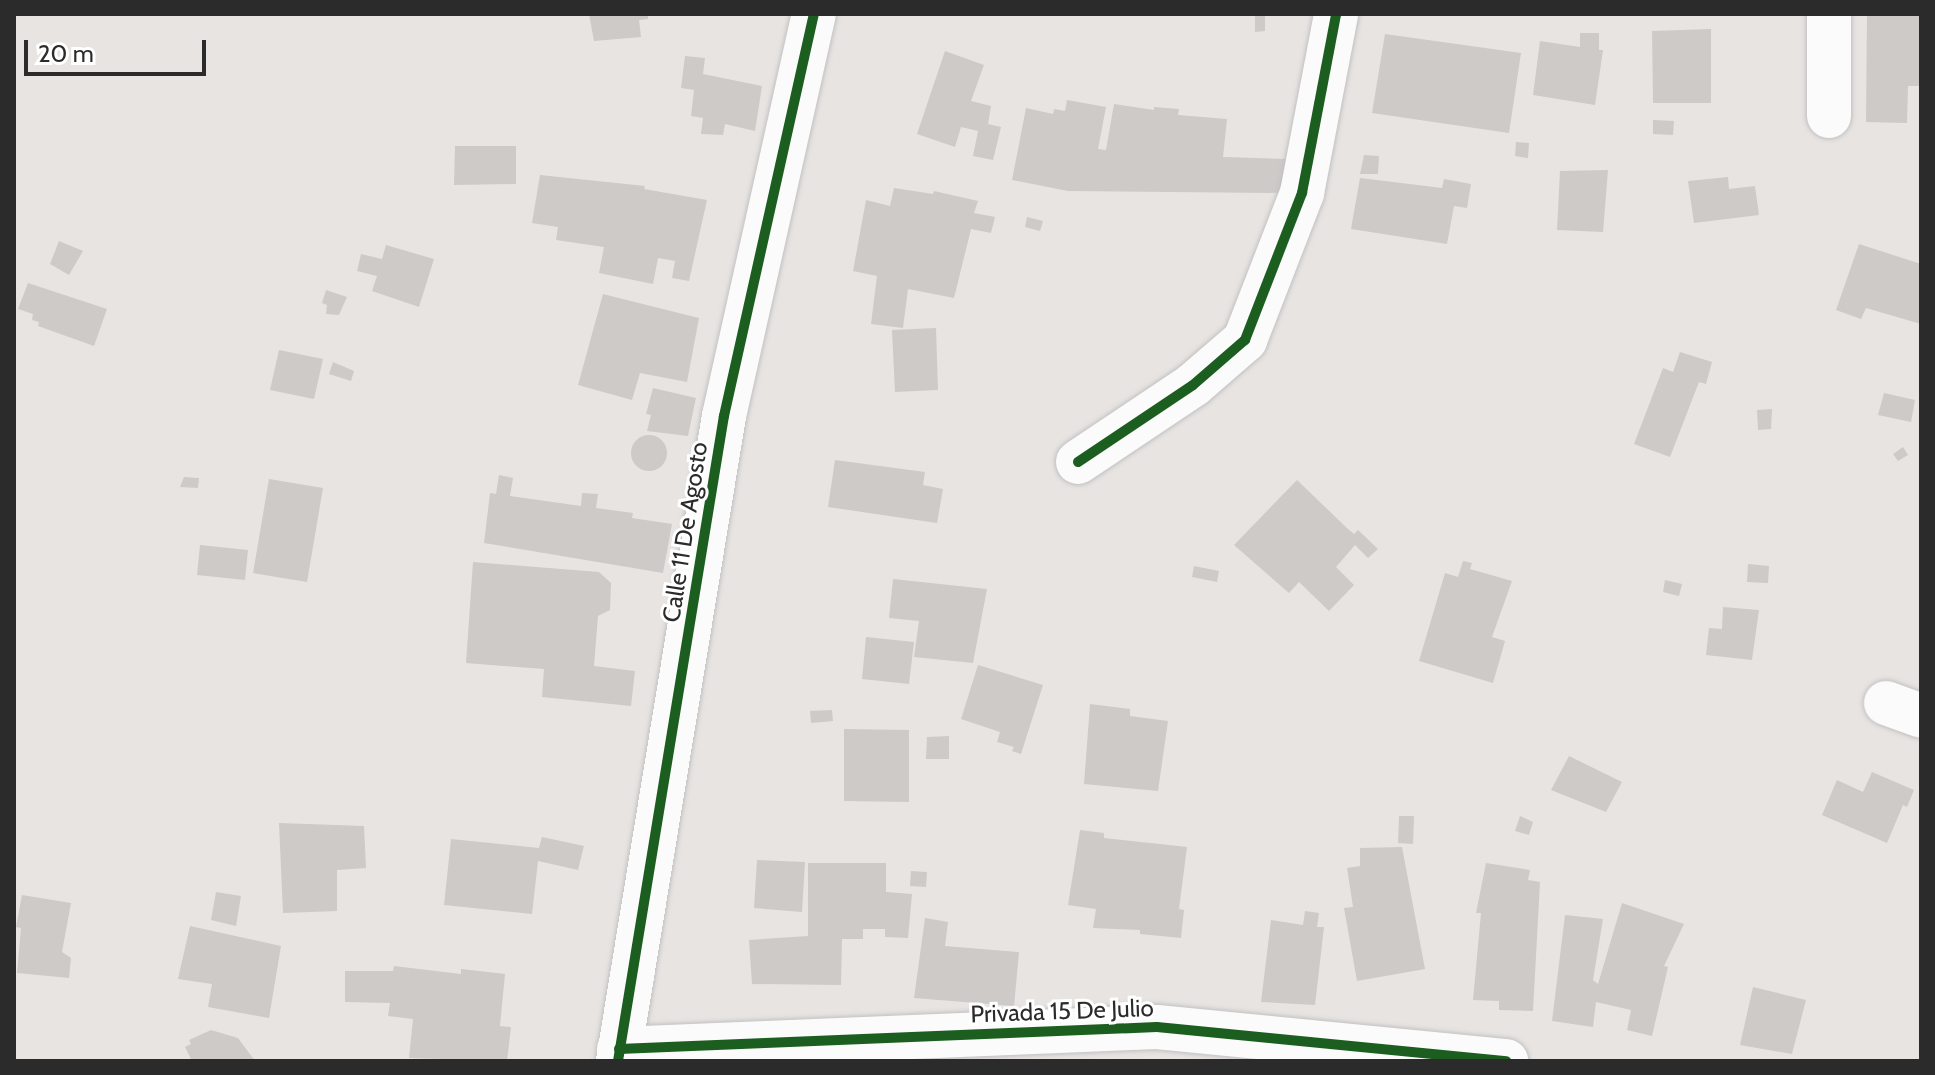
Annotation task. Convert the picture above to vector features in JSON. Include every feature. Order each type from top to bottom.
[{"type":"street","name":"Calle 11 De Agosto","points":[[618,1055],[724,416],[814,14]]},
{"type":"street","points":[[1078,462],[1193,385],[1245,340],[1302,193],[1336,14]]},
{"type":"street","points":[[1829,14],[1829,116]]},
{"type":"street","name":"Privada 15 De Julio","points":[[618,1055],[1157,1027],[1506,1061]]},
{"type":"building","points":[[589,14],[648,14],[648,19],[639,20],[641,37],[594,41]]},
{"type":"building","points":[[1255,14],[1265,14],[1265,31],[1255,32]]},
{"type":"building","points":[[1867,14],[1921,14],[1921,86],[1908,86],[1907,123],[1866,122]]},
{"type":"building","points":[[1711,29],[1711,103],[1653,103],[1652,31]]},
{"type":"building","points":[[1580,33],[1599,33],[1599,50],[1603,50],[1595,105],[1533,95],[1540,41],[1580,47]]},
{"type":"building","points":[[1385,34],[1521,53],[1509,133],[1372,113]]},
{"type":"building","points":[[945,51],[984,65],[971,101],[991,106],[988,124],[1001,127],[993,160],[973,156],[978,131],[961,127],[955,147],[917,134]]},
{"type":"building","points":[[685,56],[705,58],[703,74],[762,86],[755,131],[725,124],[723,135],[701,134],[703,118],[691,116],[694,90],[681,88]]},
{"type":"building","points":[[1067,100],[1106,107],[1098,149],[1106,150],[1114,104],[1154,110],[1154,107],[1179,109],[1178,115],[1227,119],[1223,157],[1286,159],[1284,193],[1068,191],[1012,180],[1026,108],[1053,114],[1054,109],[1065,111]]},
{"type":"building","points":[[1653,120],[1674,121],[1673,135],[1653,134]]},
{"type":"building","points":[[1516,142],[1529,143],[1528,158],[1515,156]]},
{"type":"building","points":[[455,146],[516,146],[516,184],[454,185]]},
{"type":"building","points":[[1364,155],[1379,156],[1378,174],[1360,174]]},
{"type":"building","points":[[1608,170],[1603,232],[1557,230],[1560,171]]},
{"type":"building","points":[[540,175],[645,186],[644,189],[707,200],[689,281],[672,278],[675,261],[658,258],[653,284],[599,273],[604,247],[556,240],[558,227],[532,223]]},
{"type":"building","points":[[1728,177],[1729,189],[1755,186],[1759,215],[1694,223],[1688,181]]},
{"type":"building","points":[[1360,178],[1442,188],[1444,179],[1471,184],[1467,208],[1454,206],[1447,244],[1351,229]]},
{"type":"building","points":[[894,188],[933,194],[934,191],[978,201],[974,213],[995,217],[991,233],[971,229],[954,298],[908,289],[903,328],[871,324],[877,276],[853,271],[866,200],[890,206]]},
{"type":"building","points":[[1027,217],[1043,221],[1040,231],[1025,227]]},
{"type":"building","points":[[59,241],[83,251],[69,275],[50,264]]},
{"type":"building","points":[[1859,244],[1921,264],[1921,324],[1866,308],[1861,319],[1836,310]]},
{"type":"building","points":[[386,245],[434,259],[419,307],[372,291],[377,276],[357,271],[361,254],[382,259]]},
{"type":"building","points":[[28,283],[107,309],[94,346],[38,326],[39,322],[32,320],[33,314],[18,309]]},
{"type":"building","points":[[326,290],[347,297],[339,315],[326,314],[327,305],[322,303]]},
{"type":"building","points":[[603,294],[699,318],[687,382],[640,373],[632,400],[578,385]]},
{"type":"building","points":[[936,328],[938,390],[895,392],[892,330]]},
{"type":"building","points":[[279,350],[323,359],[314,399],[270,390]]},
{"type":"building","points":[[1680,352],[1712,362],[1706,384],[1699,382],[1670,457],[1634,444],[1663,368],[1673,372]]},
{"type":"building","points":[[333,362],[354,371],[351,381],[329,374]]},
{"type":"building","points":[[653,388],[696,398],[688,436],[647,431],[651,415],[646,414]]},
{"type":"building","points":[[1884,393],[1915,400],[1911,422],[1878,415]]},
{"type":"building","points":[[1772,409],[1771,429],[1758,430],[1757,410]]},
{"type":"building","points":[[649,435],[662,440],[667,453],[662,466],[649,471],[636,466],[631,453],[636,440]]},
{"type":"building","points":[[1903,447],[1908,455],[1898,461],[1893,454]]},
{"type":"building","points":[[835,460],[925,472],[923,485],[943,489],[937,523],[828,507]]},
{"type":"building","points":[[499,475],[513,478],[510,496],[581,506],[582,493],[598,494],[596,508],[633,513],[632,518],[672,524],[663,573],[484,543],[490,493],[496,494]]},
{"type":"building","points":[[184,477],[199,478],[198,488],[180,487]]},
{"type":"building","points":[[269,479],[323,488],[307,582],[253,573]]},
{"type":"building","points":[[1297,480],[1348,529],[1354,534],[1358,530],[1378,549],[1368,558],[1355,545],[1336,567],[1354,585],[1329,611],[1299,582],[1289,593],[1234,545]]},
{"type":"building","points":[[200,545],[248,550],[245,580],[197,575]]},
{"type":"building","points":[[1463,561],[1472,563],[1470,569],[1512,581],[1492,637],[1505,641],[1493,683],[1419,661],[1445,573],[1458,577]]},
{"type":"building","points":[[473,562],[599,572],[611,583],[610,610],[598,616],[594,666],[635,671],[631,706],[542,697],[544,669],[466,663]]},
{"type":"building","points":[[1748,564],[1769,566],[1768,583],[1747,582]]},
{"type":"building","points":[[1194,566],[1219,571],[1217,582],[1192,577]]},
{"type":"building","points":[[893,579],[987,589],[973,663],[914,657],[919,621],[889,618]]},
{"type":"building","points":[[1665,580],[1682,584],[1679,596],[1663,592]]},
{"type":"building","points":[[1723,607],[1759,610],[1752,660],[1706,655],[1709,628],[1722,629]]},
{"type":"building","points":[[866,637],[914,642],[909,684],[862,679]]},
{"type":"building","points":[[978,665],[1043,685],[1021,754],[1012,751],[1014,747],[997,742],[1000,732],[961,719]]},
{"type":"building","points":[[1090,704],[1130,709],[1130,716],[1168,721],[1158,791],[1084,784]]},
{"type":"building","points":[[832,710],[833,721],[811,723],[810,711]]},
{"type":"building","points":[[844,729],[909,730],[909,802],[844,801]]},
{"type":"building","points":[[949,736],[949,759],[926,759],[927,737]]},
{"type":"building","points":[[1569,756],[1622,782],[1606,812],[1551,790]]},
{"type":"building","points":[[1872,772],[1914,790],[1907,807],[1903,805],[1887,843],[1822,815],[1837,780],[1863,792]]},
{"type":"building","points":[[1399,816],[1414,816],[1413,844],[1398,843]]},
{"type":"building","points":[[1520,816],[1533,822],[1529,835],[1515,831]]},
{"type":"building","points":[[279,823],[364,826],[366,868],[337,870],[337,911],[283,913]]},
{"type":"building","points":[[1080,830],[1104,833],[1104,838],[1187,847],[1179,909],[1184,910],[1181,938],[1140,934],[1140,930],[1093,928],[1096,909],[1068,905]]},
{"type":"building","points":[[542,837],[584,846],[578,870],[538,861],[532,914],[444,905],[451,839],[539,848]]},
{"type":"building","points":[[1402,847],[1425,969],[1357,981],[1344,908],[1353,907],[1347,868],[1360,866],[1360,848]]},
{"type":"building","points":[[757,860],[805,862],[802,912],[754,908]]},
{"type":"building","points":[[808,863],[886,863],[886,892],[912,894],[908,938],[885,937],[885,929],[863,929],[863,939],[842,939],[841,985],[752,984],[749,940],[808,936]]},
{"type":"building","points":[[1486,863],[1530,870],[1528,880],[1540,882],[1533,1011],[1499,1010],[1499,1001],[1473,1000],[1481,913],[1476,913]]},
{"type":"building","points":[[911,871],[927,872],[926,887],[910,886]]},
{"type":"building","points":[[216,892],[241,896],[236,926],[211,920]]},
{"type":"building","points":[[22,895],[71,903],[62,952],[71,958],[69,978],[17,973],[21,928],[16,927]]},
{"type":"building","points":[[1622,903],[1684,924],[1664,966],[1668,967],[1652,1036],[1627,1030],[1631,1010],[1596,1002],[1593,1027],[1552,1021],[1565,915],[1603,919],[1593,980],[1598,984]]},
{"type":"building","points":[[1305,911],[1319,913],[1317,927],[1324,927],[1315,1005],[1261,1002],[1271,920],[1303,925]]},
{"type":"building","points":[[925,918],[948,922],[945,946],[1019,952],[1014,1006],[914,998]]},
{"type":"building","points":[[190,926],[281,946],[269,1018],[208,1007],[212,984],[178,979]]},
{"type":"building","points":[[394,966],[461,974],[461,969],[505,974],[500,1026],[511,1027],[507,1061],[409,1058],[413,1019],[388,1016],[390,1003],[345,1002],[345,971],[393,971]]},
{"type":"building","points":[[1753,987],[1806,1000],[1792,1054],[1740,1045]]},
{"type":"building","points":[[211,1030],[238,1038],[255,1061],[192,1061],[185,1047],[191,1044],[189,1040]]},
{"type":"cycle path","points":[[618,1061],[724,416],[814,14]]},
{"type":"cycle path","points":[[1078,462],[1193,385],[1245,340],[1302,193],[1336,14]]},
{"type":"cycle path","points":[[619,1049],[1157,1027],[1506,1061]]}]
